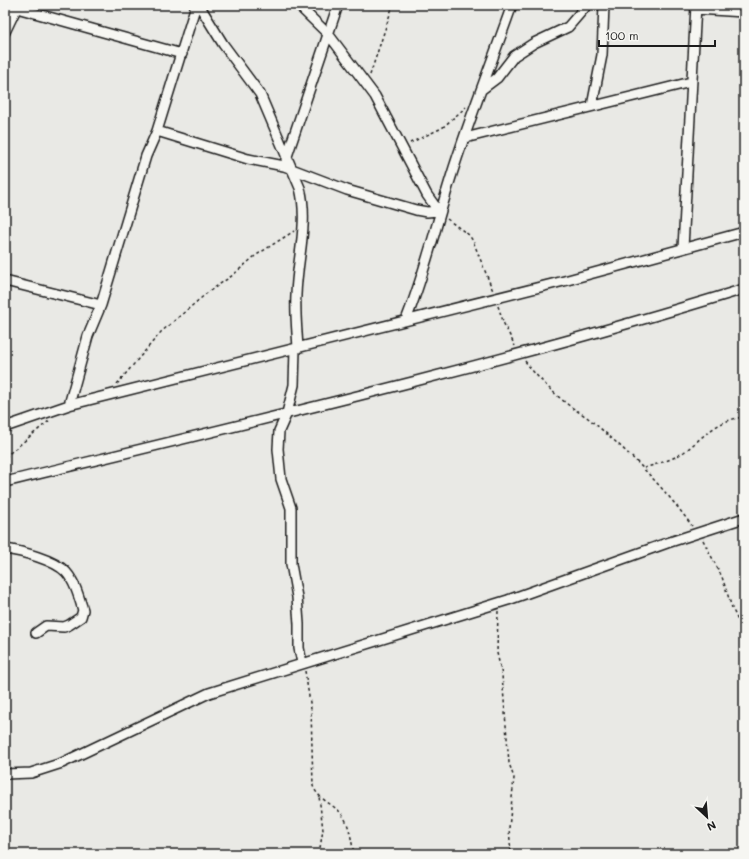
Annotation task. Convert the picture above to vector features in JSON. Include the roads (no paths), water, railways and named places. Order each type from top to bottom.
[{"type":"street","points":[[6,5],[182,54]]},
{"type":"street","points":[[68,405],[88,336],[100,305],[146,156],[157,131],[196,5]]},
{"type":"street","points":[[199,5],[223,44],[260,94],[294,170],[303,199],[303,226],[296,294],[297,349],[294,386],[287,413],[279,431],[278,467],[291,508],[291,564],[297,597],[299,648],[302,663]]},
{"type":"street","points":[[298,5],[329,35],[375,96],[403,146],[427,195],[440,212]]},
{"type":"street","points":[[284,166],[338,5]]},
{"type":"street","points":[[406,320],[451,177],[479,94],[512,5]]},
{"type":"street","points":[[479,94],[497,78],[514,56],[534,43],[568,27],[587,5]]},
{"type":"street","points":[[592,106],[602,55],[604,5]]},
{"type":"street","points":[[5,32],[17,7]]},
{"type":"street","points":[[683,248],[696,7],[744,12]]},
{"type":"street","points":[[465,138],[691,82]]},
{"type":"street","points":[[157,131],[248,159],[284,166],[347,190],[416,210],[440,212]]},
{"type":"street","points":[[5,427],[68,405],[564,282],[744,232]]},
{"type":"street","points":[[5,281],[100,305]]},
{"type":"street","points":[[5,482],[224,430],[520,355],[744,289]]},
{"type":"street","points":[[5,774],[31,773],[46,769],[119,737],[209,693],[302,663],[406,633],[744,518]]},
{"type":"street","points":[[5,549],[26,553],[58,566],[71,578],[79,596],[83,610],[78,620],[64,627],[46,626],[36,633]]}]
